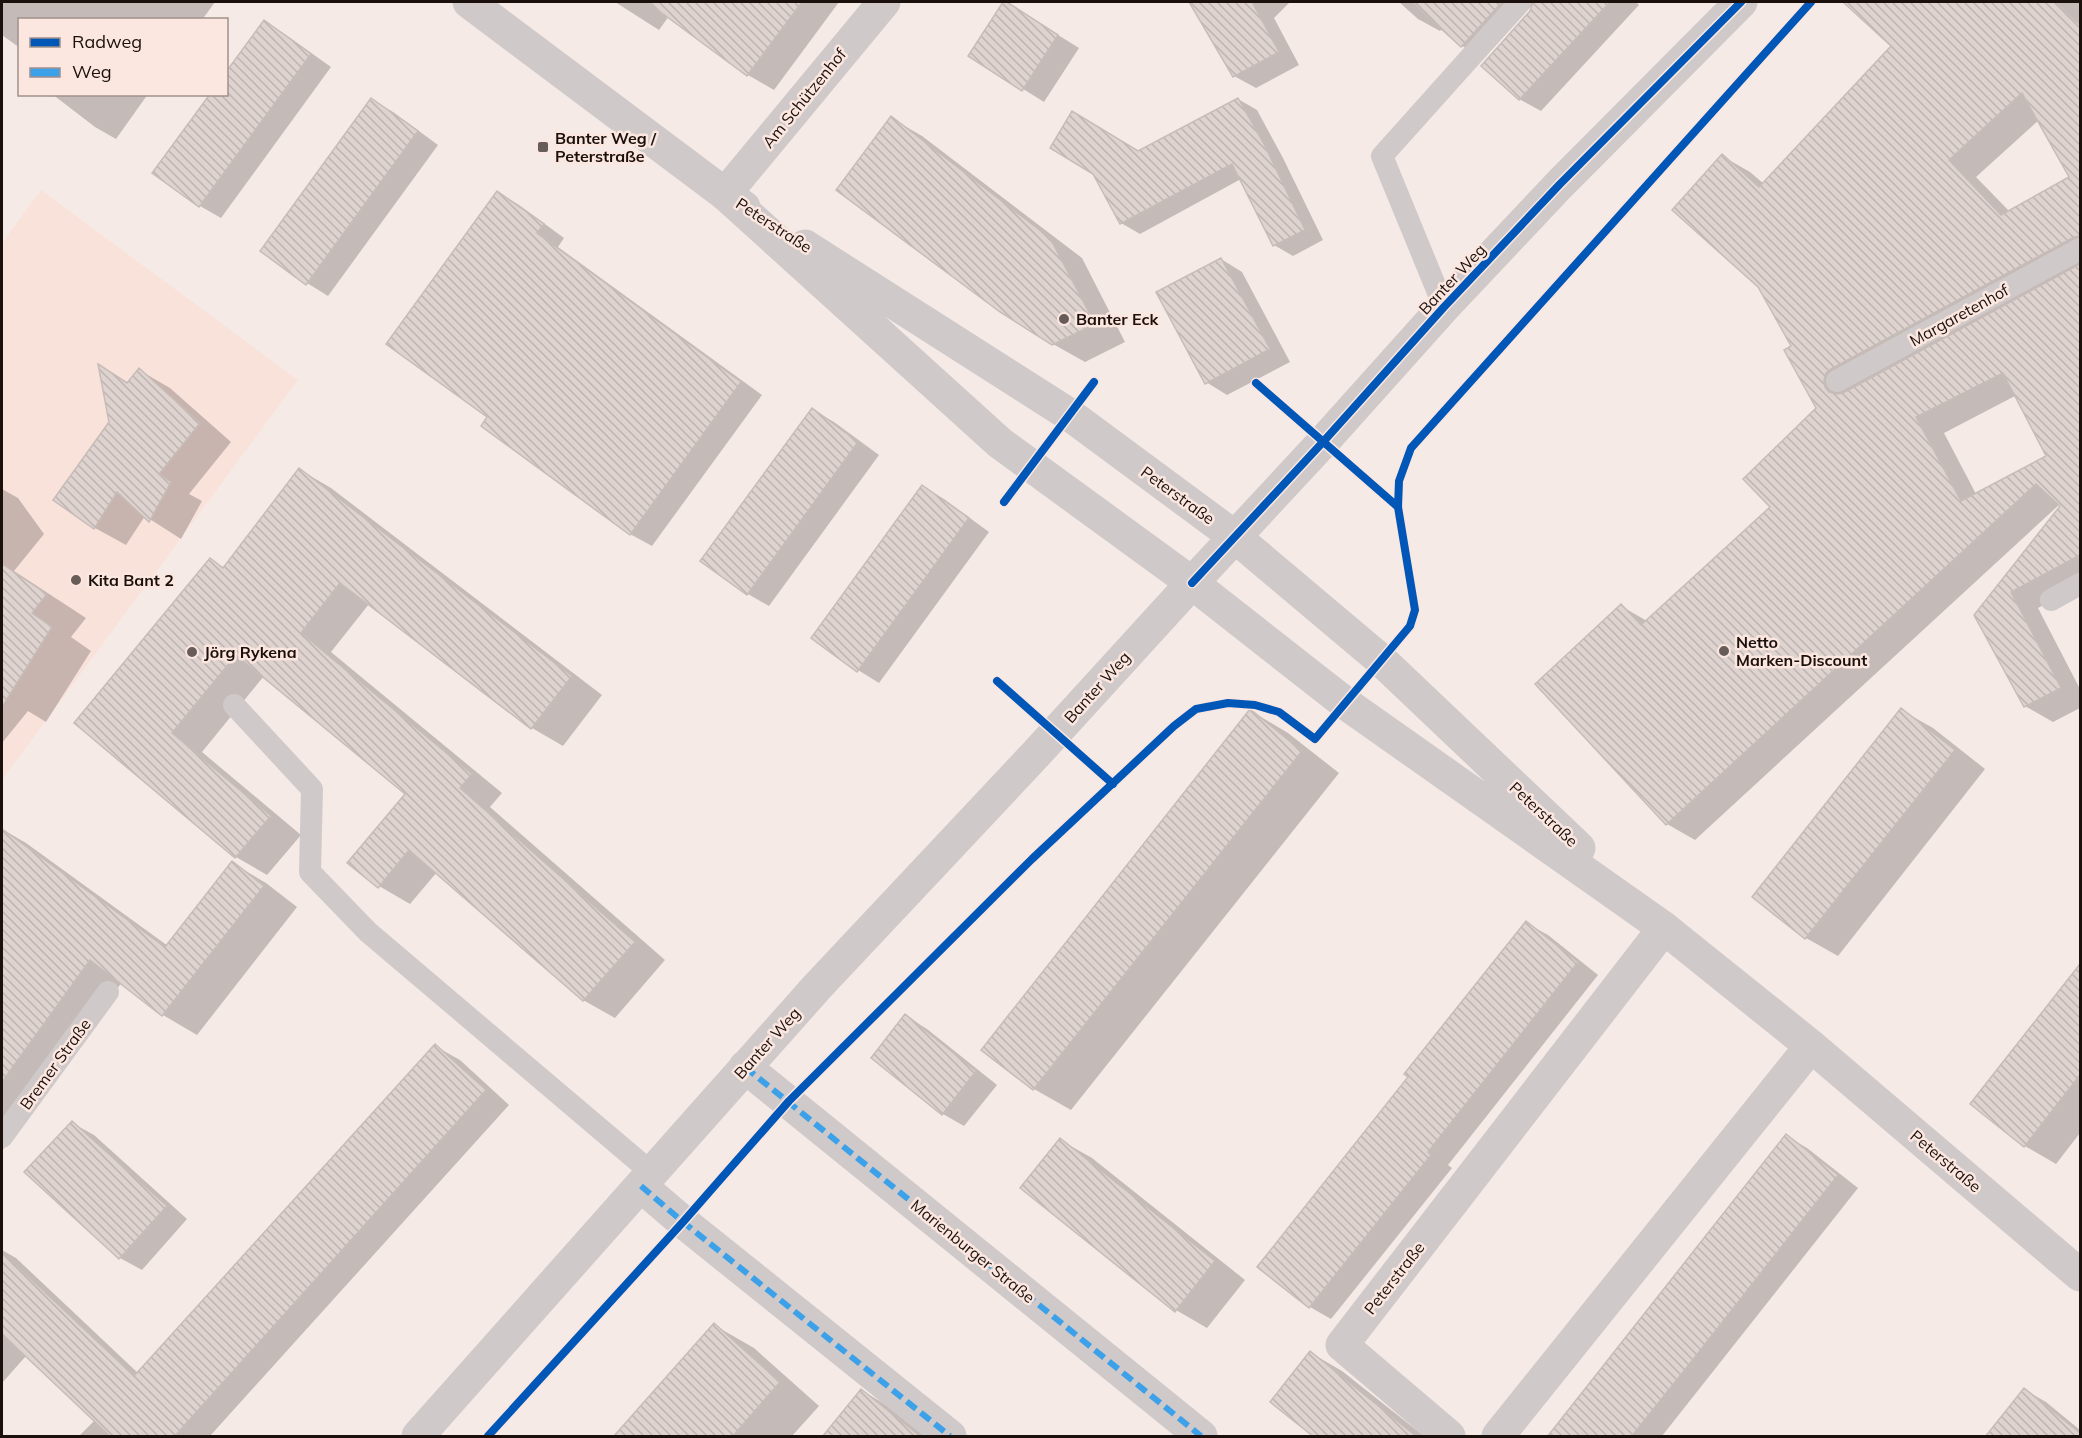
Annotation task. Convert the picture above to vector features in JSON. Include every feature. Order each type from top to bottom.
[{"type":"main road","name":"Peterstraße","points":[[469,2],[725,194],[1070,415],[1235,537],[1381,660],[1664,928]]},
{"type":"main road","name":"Am Schützenhof","points":[[725,194],[884,2]]},
{"type":"main road","name":"Banter Weg","points":[[418,1437],[817,987],[1049,739],[1444,307],[1560,184],[1740,2]]},
{"type":"main road","name":"Peterstraße","points":[[725,194],[999,443],[1192,583],[1345,703],[1664,928],[1811,1046],[2080,1275]]},
{"type":"main road","name":"Peterstraße","points":[[1449,1437],[1342,1345],[1664,928]]},
{"type":"main road","points":[[1498,1437],[1811,1046]]},
{"type":"main road","name":"Marienburger Straße","points":[[745,1067],[1201,1437]]},
{"type":"main road","points":[[646,1179],[683,1222],[950,1437]]},
{"type":"lane","points":[[1444,307],[1382,156],[1520,2]]},
{"type":"lane","name":"Margaretenhof","points":[[1837,381],[2080,249]]},
{"type":"lane","points":[[2052,600],[2080,584]]},
{"type":"lane","points":[[234,705],[312,789],[310,872],[368,932],[646,1179]]},
{"type":"lane","name":"Bremer Straße","points":[[2,1137],[108,992]]},
{"type":"shaded area","name":"Kita Bant 2","points":[[41,190],[298,380],[2,780],[2,243]]},
{"type":"building","points":[[647,2],[802,2],[747,76]]},
{"type":"building","points":[[1003,2],[1007,2],[1058,35],[1022,91],[968,56]]},
{"type":"building","points":[[1189,2],[1252,2],[1279,52],[1233,77]]},
{"type":"building","points":[[1412,2],[1502,2],[1461,47]]},
{"type":"building","points":[[1533,2],[1610,2],[1519,100],[1481,66],[1530,11]]},
{"type":"building","points":[[1843,2],[2056,2],[2080,25],[2080,236],[2074,237],[1831,369],[1826,373],[1824,380],[1829,392],[1843,393],[2080,264],[2080,555],[2011,592],[2061,688],[2024,707],[1974,615],[2060,506],[2036,484],[1666,825],[1535,684],[1621,604],[1641,625],[1770,507],[1743,479],[1816,408],[1784,350],[1791,346],[1758,287],[1672,210],[1722,154],[1759,187],[1891,46]],"holes":[[[2022,93],[2069,177],[2001,215],[1949,160]],[[2003,373],[2046,456],[1961,501],[1916,417]]]},
{"type":"building","points":[[264,20],[311,54],[199,207],[152,173],[209,96],[228,96],[228,69]]},
{"type":"building","points":[[371,98],[418,131],[306,285],[260,251]]},
{"type":"building","points":[[1238,98],[1265,146],[1305,230],[1273,246],[1232,164],[1120,224],[1093,174],[1050,148],[1072,111],[1138,151]]},
{"type":"building","points":[[891,116],[1050,238],[1095,324],[1052,345],[1000,312],[836,190]]},
{"type":"building","points":[[497,191],[544,224],[537,233],[741,382],[630,535],[481,426],[487,417],[386,344]]},
{"type":"building","points":[[1221,258],[1270,349],[1205,384],[1156,292]]},
{"type":"building","points":[[98,364],[127,383],[139,368],[200,423],[159,474],[171,482],[149,522],[117,492],[94,529],[53,500],[109,422]]},
{"type":"building","points":[[812,408],[858,442],[747,595],[700,561]]},
{"type":"building","points":[[299,468],[572,676],[531,729],[340,583],[301,633],[472,774],[460,788],[635,942],[583,1001],[409,850],[378,888],[347,863],[405,794],[236,655],[172,733],[271,816],[235,858],[74,723],[210,558],[223,568]]},
{"type":"building","points":[[922,485],[969,518],[857,672],[811,638]]},
{"type":"building","points":[[2,564],[47,594],[32,613],[52,627],[2,707]]},
{"type":"building","points":[[1901,708],[1955,750],[1805,939],[1752,897]]},
{"type":"building","points":[[1250,709],[1302,751],[1033,1090],[981,1050]]},
{"type":"building","points":[[2,829],[165,947],[232,861],[264,886],[162,1016],[90,960],[2,1082]]},
{"type":"building","points":[[1526,921],[1578,962],[1428,1152],[1431,1155],[1309,1308],[1257,1267],[1408,1077],[1404,1074]]},
{"type":"building","points":[[2080,964],[2080,1075],[2024,1147],[1970,1104]]},
{"type":"building","points":[[905,1014],[976,1071],[942,1115],[871,1058]]},
{"type":"building","points":[[435,1044],[486,1090],[174,1437],[111,1437],[2,1334],[2,1252],[134,1376]]},
{"type":"building","points":[[72,1121],[167,1206],[119,1259],[24,1172]]},
{"type":"building","points":[[1786,1134],[1838,1175],[1687,1367],[1631,1437],[1547,1437]]},
{"type":"building","points":[[1060,1138],[1215,1261],[1175,1312],[1020,1188]]},
{"type":"building","points":[[714,1323],[780,1382],[732,1437],[613,1437]]},
{"type":"building","points":[[1310,1351],[1417,1437],[1314,1437],[1270,1402]]},
{"type":"building","points":[[2024,1388],[2080,1433],[2080,1437],[1985,1437]]},
{"type":"building","points":[[861,1389],[921,1437],[822,1437]]},
{"type":"marked path","points":[[745,1067],[1201,1436]]},
{"type":"marked path","points":[[641,1186],[950,1436]]},
{"type":"cycle path","points":[[1192,583],[1444,307],[1560,184],[1741,2]]},
{"type":"cycle path","points":[[488,1436],[683,1222],[789,1101],[1032,859],[1174,726],[1196,709],[1228,703],[1255,705],[1279,712],[1315,739],[1410,626],[1415,610],[1398,507],[1399,481],[1411,448],[1811,2]]},
{"type":"cycle path","points":[[1004,502],[1094,382]]},
{"type":"cycle path","points":[[1256,383],[1398,507]]},
{"type":"cycle path","points":[[997,681],[1113,784]]},
{"type":"place","name":"Banter Weg / Peterstraße","points":[[543,147]]},
{"type":"place","name":"Banter Eck","points":[[1064,319]]},
{"type":"place","name":"Kita Bant 2","points":[[76,580]]},
{"type":"place","name":"Netto Marken-Discount","points":[[1724,651]]},
{"type":"place","name":"Jörg Rykena","points":[[192,652]]}]
